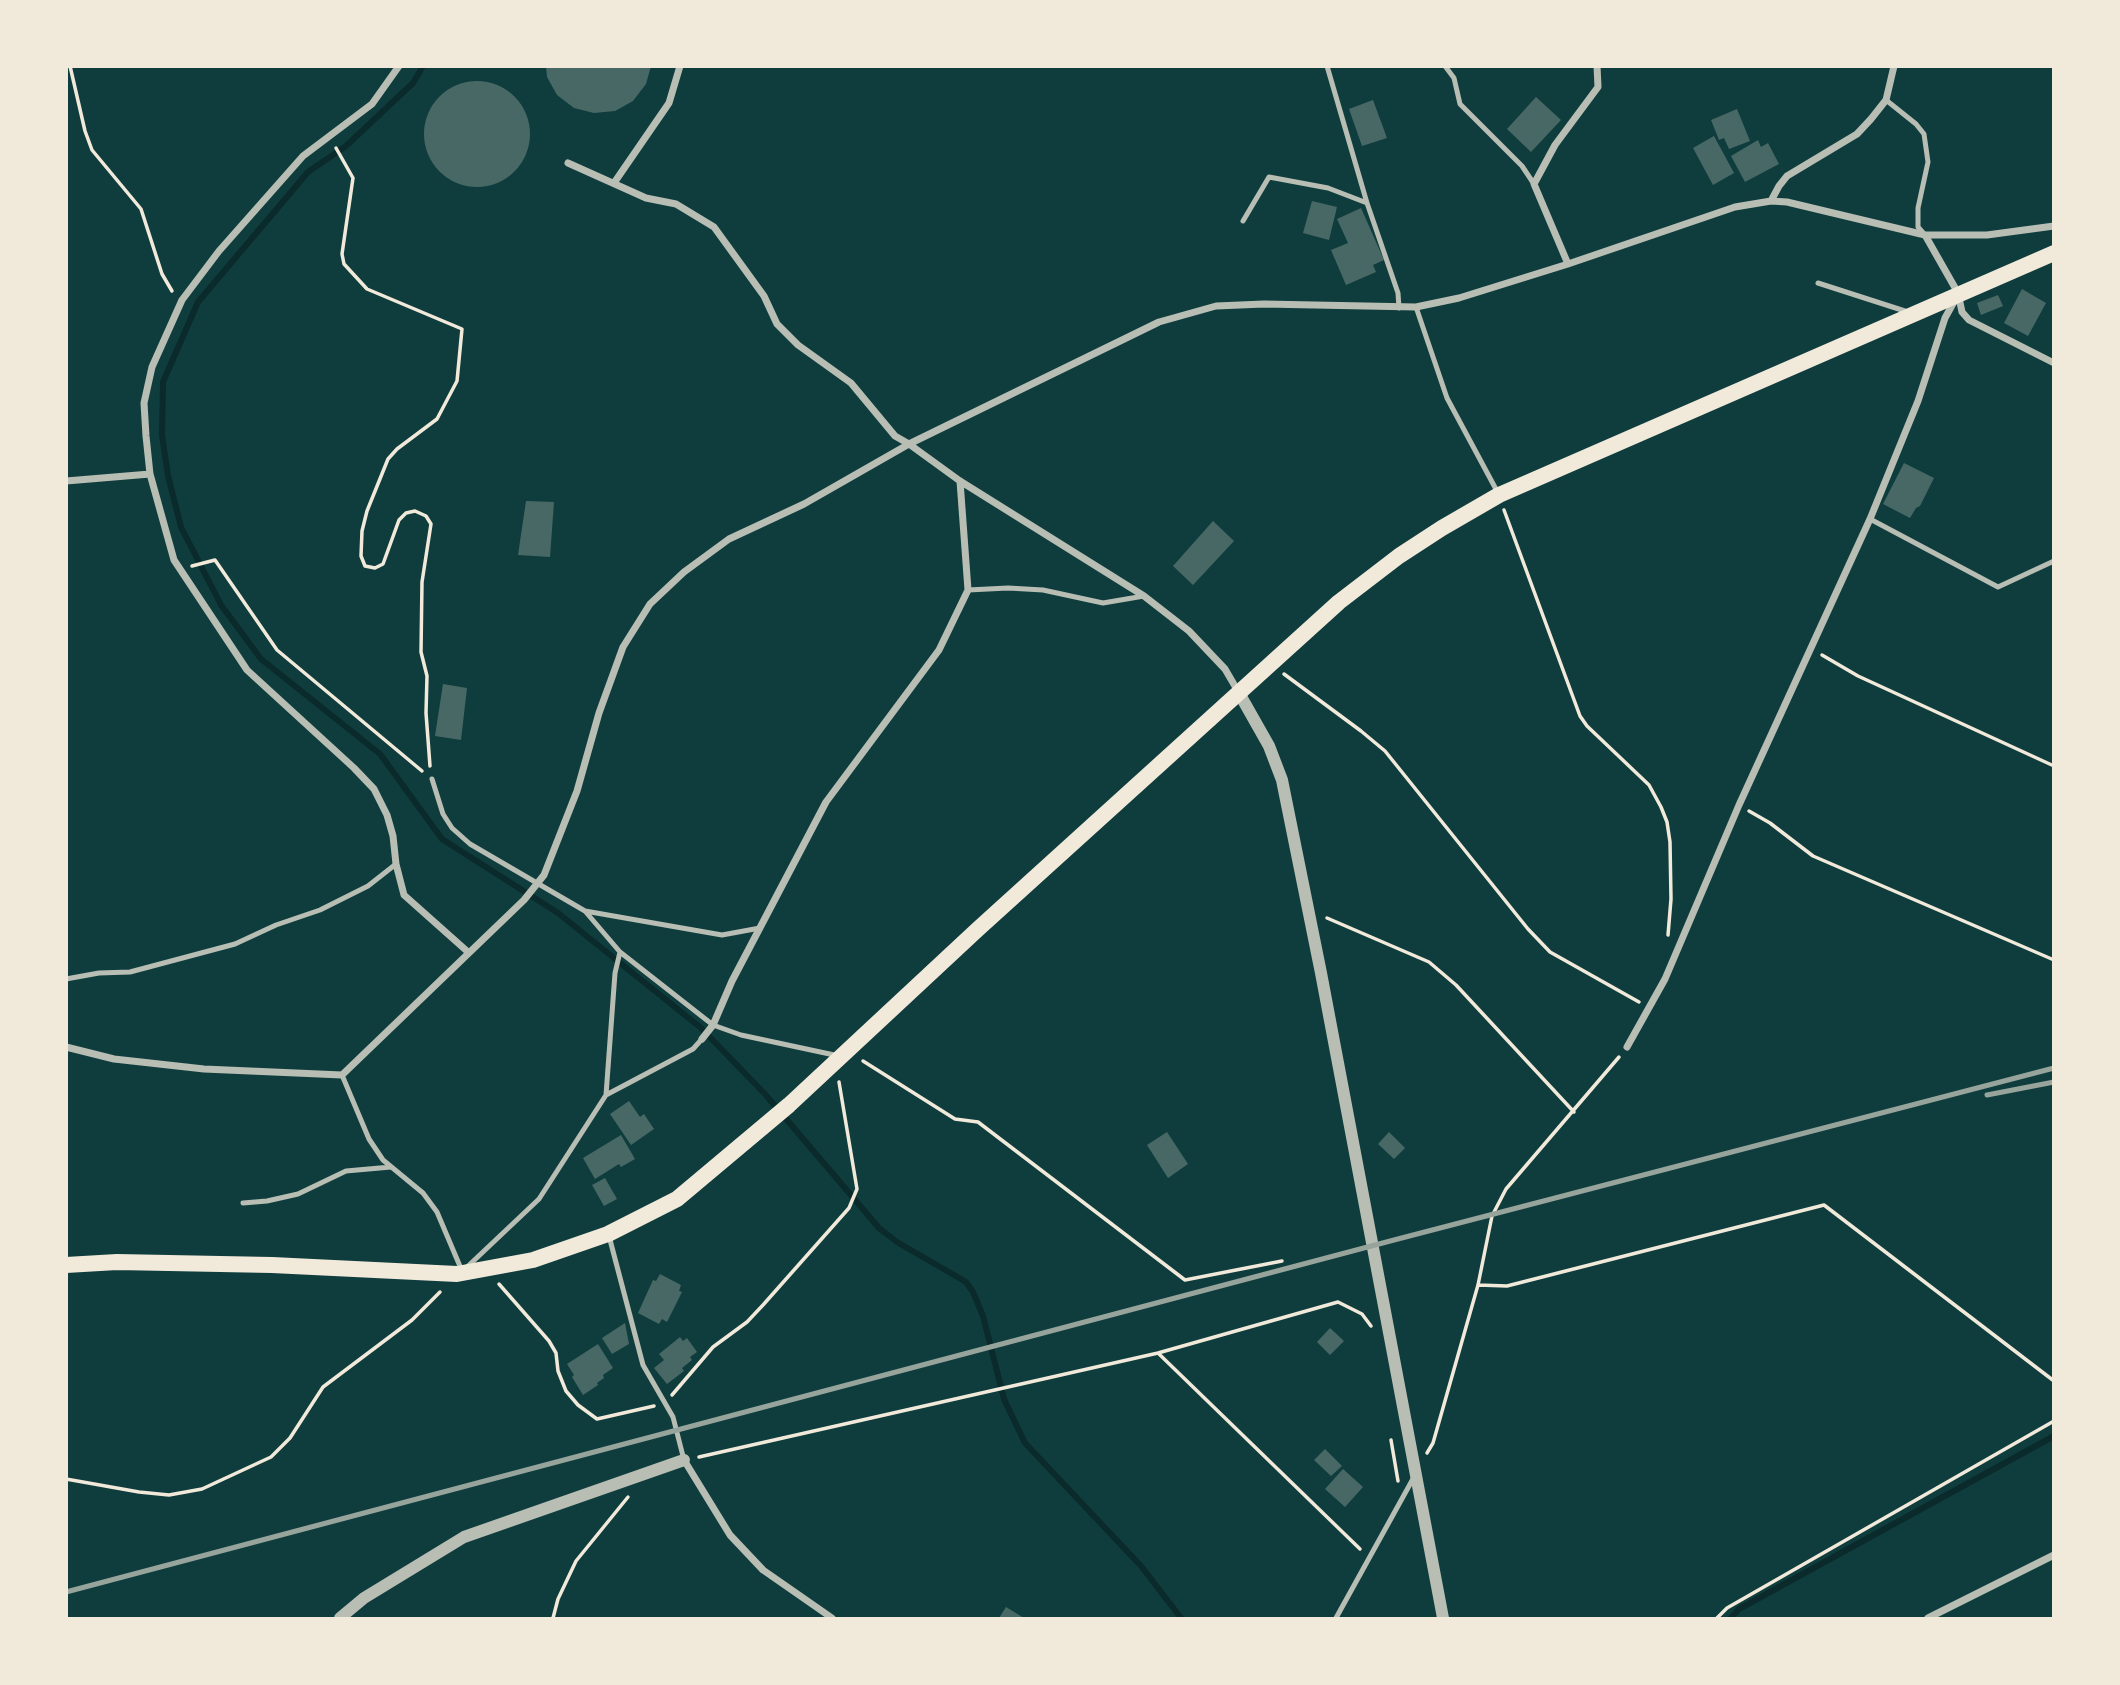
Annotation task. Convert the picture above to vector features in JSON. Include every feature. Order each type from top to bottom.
[{"type":"main road","points":[[66,1265],[117,1262],[272,1265],[460,1273],[533,1260],[608,1234],[677,1199],[789,1105],[1339,601],[1399,556],[1499,495],[2053,253]]},
{"type":"street","points":[[399,66],[372,104],[303,156],[219,251],[182,300],[152,367],[144,403],[150,474],[174,560],[247,670],[374,789],[387,815],[393,836],[396,864],[404,895],[468,952]]},
{"type":"street","points":[[614,183],[669,103],[681,66]]},
{"type":"street","points":[[1568,264],[1534,184],[1555,145],[1598,87],[1597,66]]},
{"type":"street","points":[[1771,201],[1787,176],[1857,134],[1886,100],[1894,66]]},
{"type":"street","points":[[568,163],[646,198],[676,204],[715,227],[764,296],[777,324],[798,345],[851,383],[895,436],[960,481],[1144,596],[1189,631],[1225,669],[1269,746],[1282,779],[1443,1619]]},
{"type":"street","points":[[66,1047],[114,1059],[204,1069],[342,1075],[524,900],[538,882],[548,865],[578,791],[599,713],[623,647],[650,604],[684,572],[729,540],[804,504],[909,444],[1159,322],[1216,306],[1264,304],[1416,307],[1459,298],[1568,264],[1735,207],[1771,201],[1787,202],[1925,235],[1987,235],[2053,226]]},
{"type":"street","points":[[1925,235],[1958,293],[1962,312],[1969,320],[2053,363]]},
{"type":"street","points":[[1628,1047],[1670,966],[1739,805],[1870,519],[1918,401],[1945,318],[1958,293]]},
{"type":"street","points":[[66,481],[150,474]]},
{"type":"street","points":[[702,1039],[712,1027],[732,981],[826,802],[939,650],[968,590],[960,481]]},
{"type":"street","points":[[340,1619],[364,1598],[464,1537],[684,1460],[730,1535],[763,1570],[832,1619]]},
{"type":"street","points":[[1928,1619],[2053,1555]]},
{"type":"lane","points":[[1327,66],[1367,203],[1398,293],[1399,308]]},
{"type":"lane","points":[[1445,66],[1454,78],[1460,104],[1522,166],[1534,184]]},
{"type":"lane","points":[[1886,100],[1916,124],[1924,134],[1928,162],[1918,208],[1918,227],[1925,235]]},
{"type":"lane","points":[[1243,221],[1269,177],[1328,188],[1367,203]]},
{"type":"lane","points":[[1818,283],[1913,314]]},
{"type":"lane","points":[[1416,307],[1447,398],[1499,495]]},
{"type":"lane","points":[[1870,519],[1998,587],[2053,561]]},
{"type":"lane","points":[[968,590],[1043,590],[1103,603],[1144,596]]},
{"type":"lane","points":[[432,779],[443,814],[452,828],[470,844],[585,911],[620,952],[712,1027],[841,1056]]},
{"type":"lane","points":[[66,979],[99,973],[130,972],[235,944],[276,925],[320,910],[368,886],[396,864]]},
{"type":"lane","points":[[585,911],[722,935],[760,928]]},
{"type":"lane","points":[[342,1075],[369,1139],[383,1160],[423,1192],[437,1212],[460,1273],[540,1199],[606,1095],[615,973],[620,952]]},
{"type":"lane","points":[[606,1095],[693,1049],[702,1039]]},
{"type":"lane","points":[[243,1203],[298,1194],[346,1171],[391,1167]]},
{"type":"lane","points":[[608,1234],[643,1365],[673,1417],[684,1460]]},
{"type":"lane","points":[[1336,1619],[1415,1476]]},
{"type":"path","points":[[70,66],[92,150],[141,209],[162,274],[174,294],[182,300]]},
{"type":"path","points":[[332,142],[353,178],[342,254],[344,264],[367,289],[462,329],[457,381],[437,419],[388,459],[362,531],[361,556],[365,566],[375,568],[383,564],[399,520],[406,513],[415,511],[426,516],[431,523],[422,582],[421,652],[427,676],[426,713],[432,779]]},
{"type":"path","points":[[1499,495],[1580,716],[1587,726],[1649,785],[1667,822],[1671,899],[1668,939]]},
{"type":"path","points":[[193,566],[215,560],[277,650],[432,779]]},
{"type":"path","points":[[1811,648],[1858,676],[2053,766]]},
{"type":"path","points":[[1271,664],[1385,751],[1528,929],[1550,952],[1650,1008]]},
{"type":"path","points":[[1739,805],[1770,823],[1813,856],[2053,960]]},
{"type":"path","points":[[1308,909],[1429,962],[1456,985],[1574,1112]]},
{"type":"path","points":[[1415,1476],[1433,1443],[1478,1285],[1492,1216],[1506,1189],[1628,1047]]},
{"type":"path","points":[[485,1269],[549,1341],[556,1353],[558,1371],[566,1391],[578,1405],[597,1419],[664,1404],[713,1347],[747,1322],[763,1306],[849,1208],[857,1189],[841,1056]]},
{"type":"path","points":[[841,1056],[955,1119],[978,1122],[1185,1280],[1282,1261]]},
{"type":"path","points":[[1478,1285],[1507,1286],[1824,1205],[2053,1381]]},
{"type":"path","points":[[66,1479],[169,1495],[202,1489],[271,1458],[290,1438],[323,1387],[412,1321],[460,1273]]},
{"type":"path","points":[[684,1460],[1158,1353],[1338,1302],[1362,1314],[1370,1326]]},
{"type":"path","points":[[1158,1353],[1370,1558]]},
{"type":"path","points":[[1717,1619],[1727,1608],[2053,1421]]},
{"type":"path","points":[[1390,1433],[1402,1500]]},
{"type":"path","points":[[553,1619],[558,1598],[576,1561],[606,1522],[626,1502],[631,1492],[627,1480]]},
{"type":"building","points":[[546,66],[651,66],[646,84],[633,101],[615,111],[594,113],[574,108],[557,95],[547,77]]},
{"type":"building","points":[[477,81],[497,85],[515,96],[526,114],[530,134],[526,154],[515,172],[497,183],[477,187],[457,183],[439,172],[428,154],[424,134],[428,114],[439,96],[457,85]]},
{"type":"building","points":[[1536,97],[1561,120],[1531,152],[1507,129]]},
{"type":"building","points":[[1373,100],[1387,138],[1362,146],[1349,109]]},
{"type":"building","points":[[1737,109],[1750,141],[1729,149],[1724,138],[1719,140],[1711,120]]},
{"type":"building","points":[[1714,136],[1734,173],[1713,185],[1693,148]]},
{"type":"building","points":[[1758,140],[1761,147],[1768,143],[1779,164],[1745,182],[1731,156]]},
{"type":"building","points":[[1312,201],[1337,207],[1329,240],[1303,233]]},
{"type":"building","points":[[1361,208],[1384,260],[1373,265],[1376,272],[1346,285],[1331,250],[1348,243],[1337,219]]},
{"type":"building","points":[[2022,289],[2046,303],[2028,336],[2004,323]]},
{"type":"building","points":[[1998,295],[2003,306],[1981,315],[1977,303]]},
{"type":"building","points":[[1904,463],[1934,478],[1920,506],[1910,518],[1883,504]]},
{"type":"building","points":[[526,501],[554,502],[550,557],[518,555]]},
{"type":"building","points":[[1213,521],[1234,541],[1193,585],[1173,566]]},
{"type":"building","points":[[443,684],[467,688],[461,740],[435,736]]},
{"type":"building","points":[[629,1101],[640,1117],[644,1114],[654,1129],[631,1145],[610,1114]]},
{"type":"building","points":[[1167,1132],[1188,1164],[1168,1178],[1147,1145]]},
{"type":"building","points":[[1389,1132],[1405,1148],[1394,1159],[1378,1144]]},
{"type":"building","points":[[621,1135],[635,1159],[621,1167],[619,1164],[595,1179],[583,1158]]},
{"type":"building","points":[[605,1178],[617,1199],[604,1206],[592,1185]]},
{"type":"building","points":[[660,1274],[681,1285],[679,1291],[682,1292],[667,1322],[662,1319],[659,1324],[638,1313],[653,1280],[656,1281]]},
{"type":"building","points":[[625,1323],[629,1344],[612,1354],[602,1338]]},
{"type":"building","points":[[1330,1328],[1344,1341],[1330,1355],[1317,1342]]},
{"type":"building","points":[[680,1337],[683,1341],[687,1338],[697,1352],[682,1368],[684,1371],[667,1384],[654,1368],[664,1360],[659,1354]]},
{"type":"building","points":[[598,1344],[613,1368],[603,1375],[604,1378],[598,1385],[583,1395],[567,1364]]},
{"type":"building","points":[[1325,1449],[1342,1466],[1331,1476],[1314,1460]]},
{"type":"building","points":[[1343,1469],[1363,1487],[1345,1507],[1325,1489]]},
{"type":"building","points":[[1006,1607],[1024,1618],[999,1618]]},
{"type":"waterway","points":[[423,66],[413,83],[346,146],[308,172],[198,302],[163,382],[162,435],[168,476],[181,527],[221,605],[261,659],[380,754],[442,839],[558,913],[701,1028],[764,1093],[879,1228],[897,1242],[966,1282],[983,1316],[1004,1399],[1025,1443],[1141,1566],[1181,1618]]},
{"type":"waterway","points":[[1731,1618],[1739,1609],[2054,1436]]},
{"type":"railway","points":[[66,1592],[2054,1068]]},
{"type":"railway","points":[[1987,1095],[2054,1082]]}]
